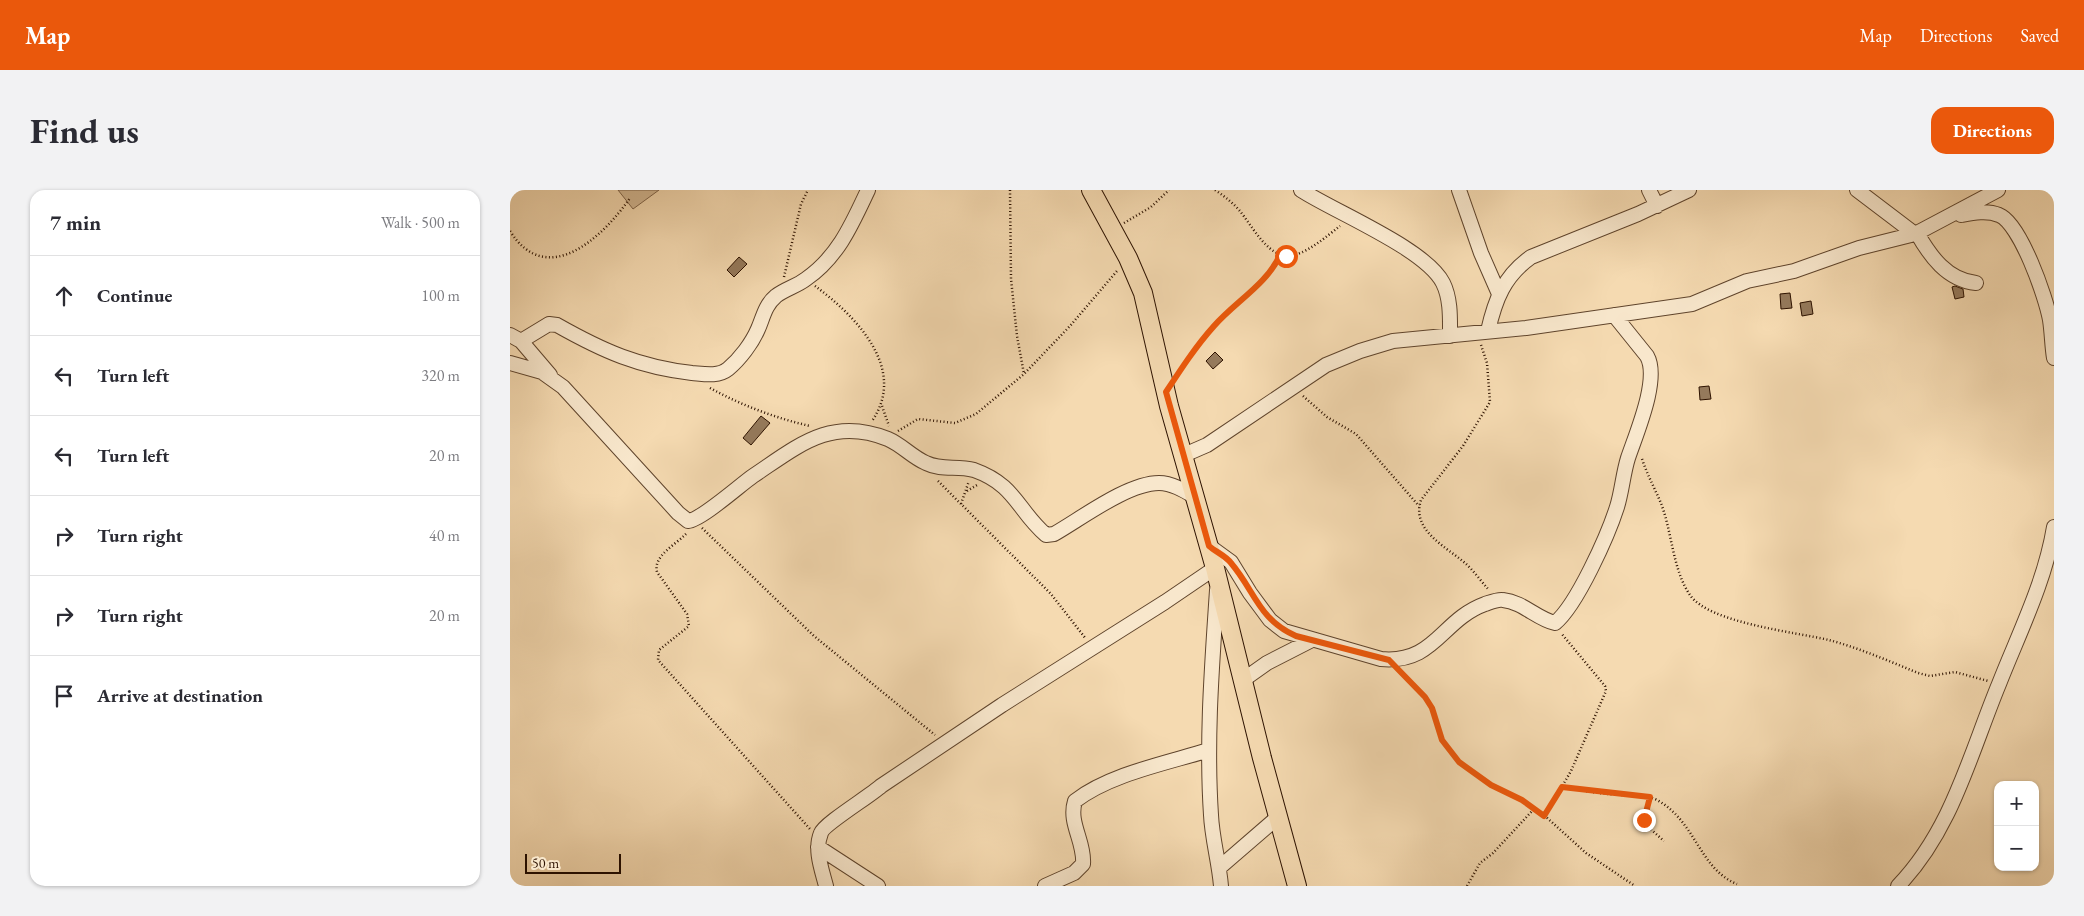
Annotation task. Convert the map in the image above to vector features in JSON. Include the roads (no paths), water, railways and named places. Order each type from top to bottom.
[{"type":"main road","points":[[1091,190],[1128,258],[1143,293],[1166,392],[1217,573],[1297,886]]},
{"type":"street","points":[[868,190],[848,233],[822,266],[806,280],[780,294],[768,304],[752,342],[728,369],[718,374],[656,368],[620,358],[557,325],[548,324],[515,338],[678,513],[688,521],[697,520],[795,448],[834,430],[861,431],[888,439],[905,448],[922,462],[940,468],[972,470],[999,482],[1022,504],[1041,530],[1050,535],[1139,487],[1160,483],[1179,488],[1195,498]]},
{"type":"street","points":[[1301,190],[1390,238],[1437,273],[1444,285],[1450,306],[1450,336]]},
{"type":"street","points":[[1459,190],[1481,254],[1499,294]]},
{"type":"street","points":[[1649,190],[1657,206]]},
{"type":"street","points":[[1483,332],[1503,284],[1517,267],[1531,257],[1657,206],[1689,190]]},
{"type":"street","points":[[1857,190],[1916,233],[1946,271],[1957,278],[1976,283]]},
{"type":"street","points":[[1184,455],[1207,445],[1326,365],[1360,351],[1393,341],[1483,332],[1692,304],[1748,281],[1794,271],[1859,248],[1916,233],[1943,217],[1998,190]]},
{"type":"street","points":[[1943,217],[1978,212],[1998,215],[2011,223],[2038,277],[2050,320],[2054,358]]},
{"type":"street","points":[[1209,546],[1231,562],[1250,593],[1270,620],[1284,631],[1389,660],[1397,661],[1428,648],[1462,615],[1497,600],[1513,602],[1555,623],[1570,608],[1606,534],[1617,506],[1652,375],[1651,363],[1614,315]]},
{"type":"street","points":[[510,363],[552,377]]},
{"type":"street","points":[[1898,886],[1931,842],[1956,797],[1998,684],[2036,596],[2054,527]]},
{"type":"street","points":[[826,886],[819,843],[823,828],[830,822],[946,745],[1002,705],[1217,573]]},
{"type":"street","points":[[1217,573],[1208,710],[1211,816],[1221,886]]},
{"type":"street","points":[[1243,680],[1267,663],[1312,640]]},
{"type":"street","points":[[1045,886],[1074,873],[1083,864],[1082,842],[1073,820],[1075,801],[1097,788],[1139,771],[1209,750]]},
{"type":"street","points":[[1219,868],[1278,817]]},
{"type":"street","points":[[819,843],[878,886]]}]
